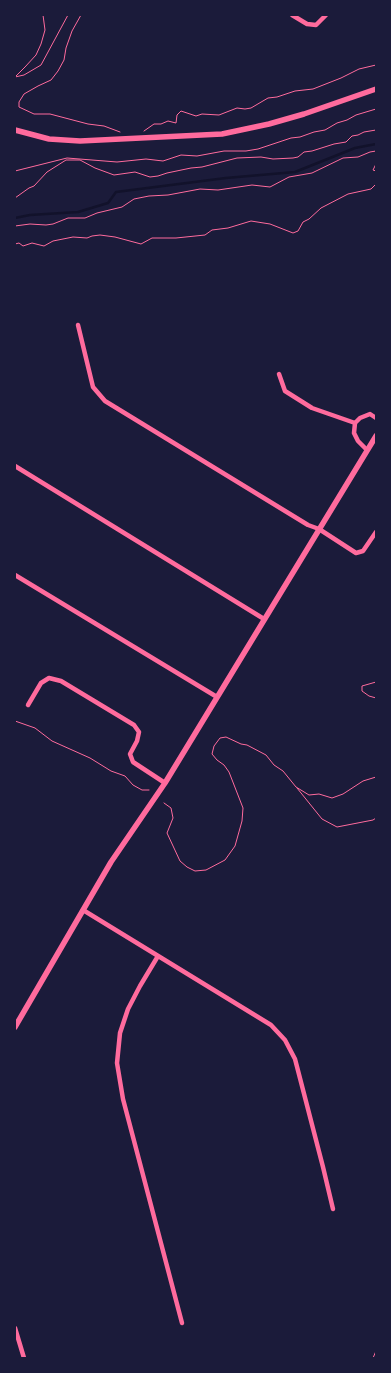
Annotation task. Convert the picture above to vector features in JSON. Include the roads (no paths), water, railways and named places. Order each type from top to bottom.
[{"type":"street","points":[[292,15],[306,24],[316,25],[326,15]]},
{"type":"street","points":[[15,130],[49,139],[80,141],[222,134],[304,114],[376,88]]},
{"type":"street","points":[[78,325],[93,387],[105,401],[356,553],[364,551],[376,532]]},
{"type":"street","points":[[279,374],[285,390],[312,408],[355,423]]},
{"type":"street","points":[[367,450],[358,441],[354,433],[355,423],[360,418],[370,414],[376,418]]},
{"type":"street","points":[[15,1027],[111,862],[165,783],[376,436]]},
{"type":"street","points":[[15,466],[264,619]]},
{"type":"street","points":[[15,575],[216,698]]},
{"type":"street","points":[[28,705],[41,682],[49,678],[61,681],[134,725],[139,732],[137,741],[130,754],[133,762],[165,783]]},
{"type":"street","points":[[83,910],[271,1025],[285,1040],[295,1059],[333,1209]]},
{"type":"street","points":[[158,956],[128,1008],[120,1034],[117,1063],[123,1099],[182,1323]]},
{"type":"street","points":[[15,1328],[24,1358]]},
{"type":"waterway","points":[[15,218],[30,215],[78,212],[108,203],[116,192],[226,178],[295,172],[355,148],[376,144]]}]
